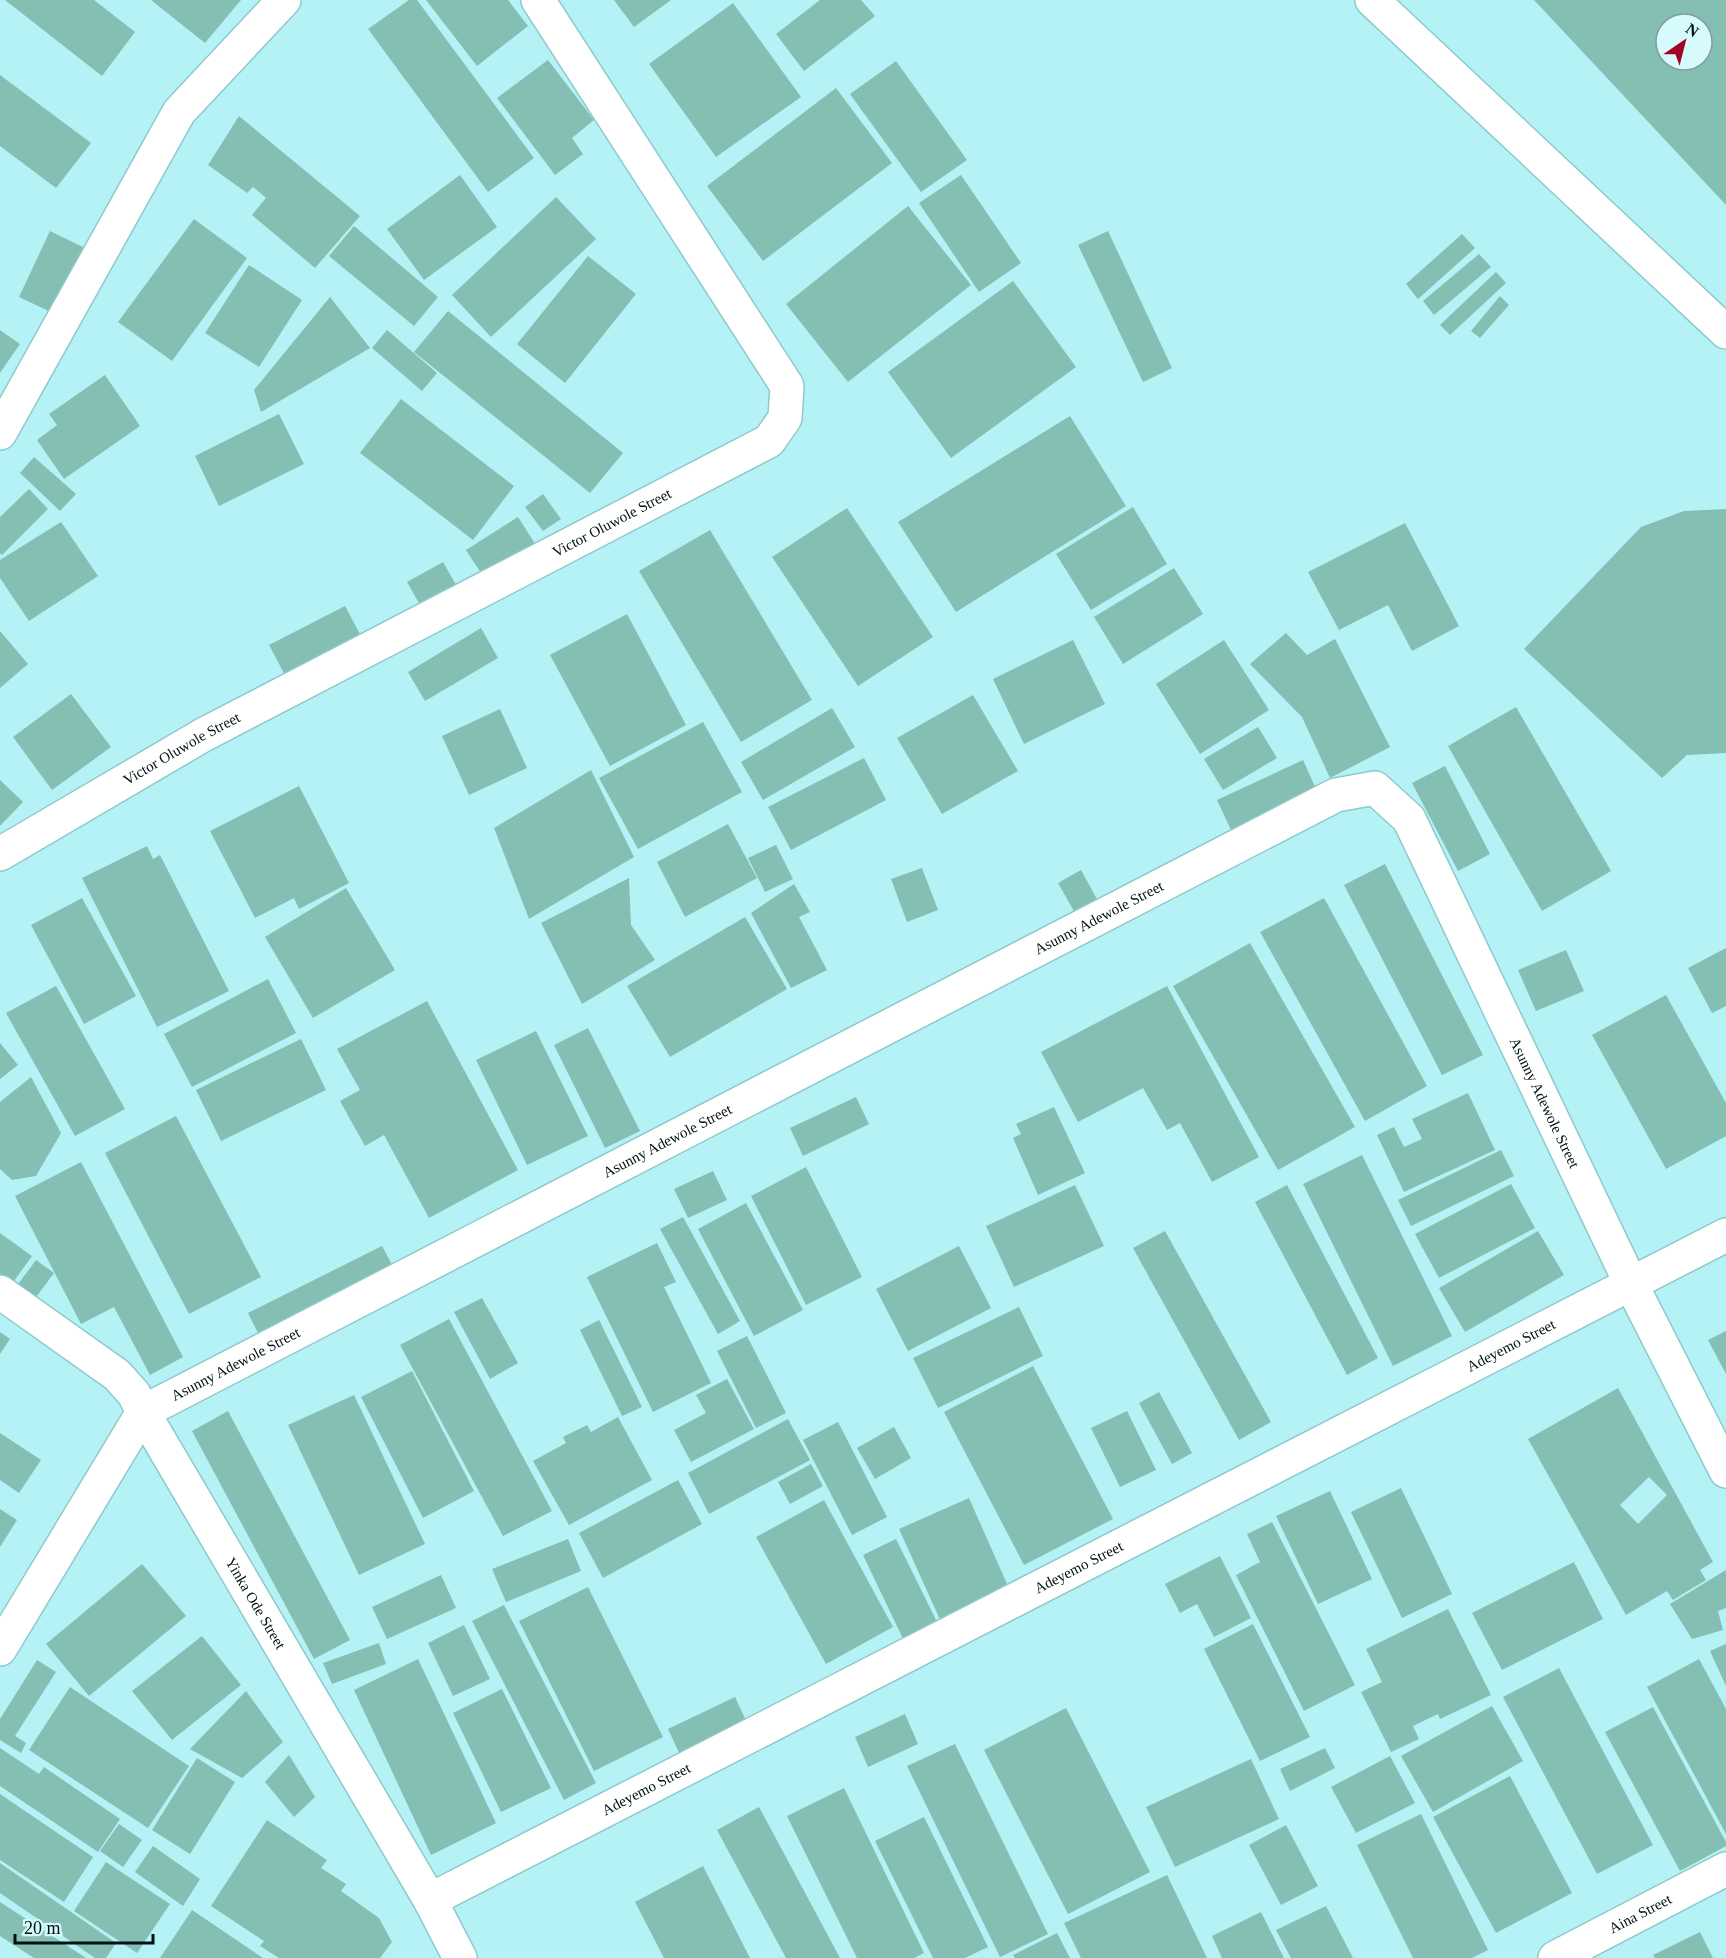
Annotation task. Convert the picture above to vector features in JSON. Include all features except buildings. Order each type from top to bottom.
[{"type":"street","points":[[0,433],[179,112],[284,0]]},
{"type":"street","name":"Victor Oluwole Street","points":[[0,854],[203,735],[769,441],[785,418],[787,387],[538,0]]},
{"type":"street","points":[[1372,0],[1726,332]]},
{"type":"street","name":"Asunny Adewole Street","points":[[143,1412],[1336,795],[1375,788],[1409,819],[1631,1284],[1726,1471]]},
{"type":"street","name":"Adeyemo Street","points":[[430,1900],[1726,1235]]},
{"type":"street","name":"Yinka Ode Street","points":[[0,1292],[117,1375],[134,1394],[430,1900],[460,1958]]},
{"type":"street","points":[[0,1649],[143,1412]]},
{"type":"street","name":"Aina Street","points":[[1556,1958],[1726,1869]]}]
